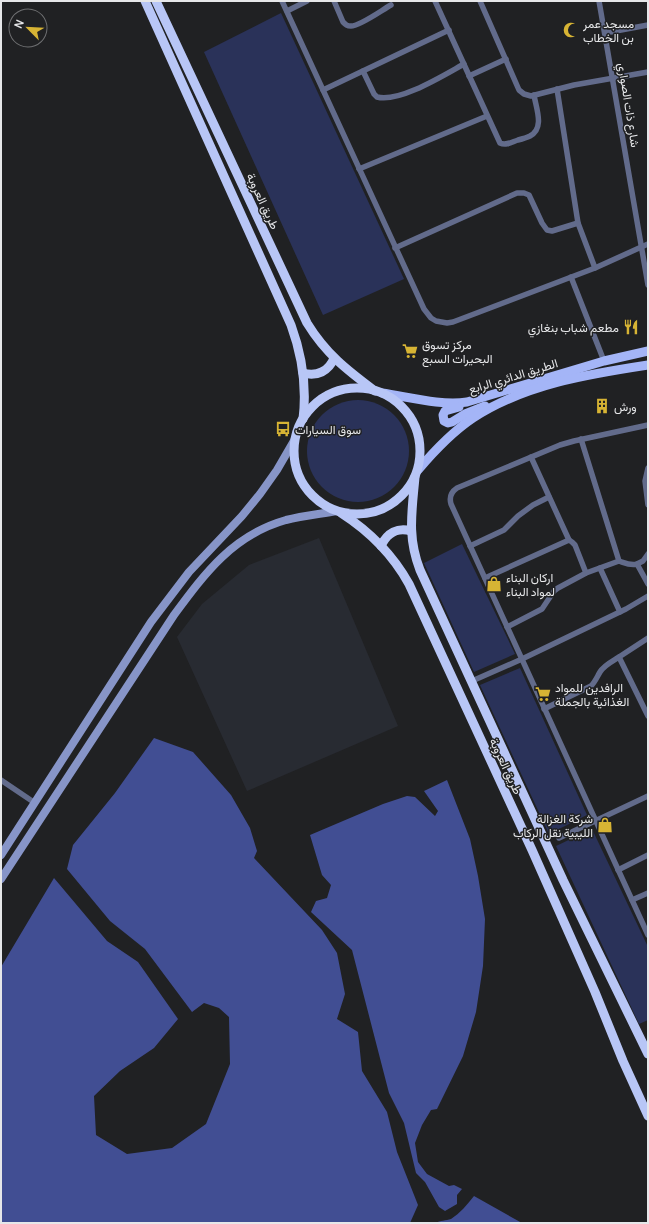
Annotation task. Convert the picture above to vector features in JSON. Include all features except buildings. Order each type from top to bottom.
[{"type":"highway","name":"طريق العروبة","points":[[145,1],[291,325],[299,349],[303,373],[305,391],[303,419]]},
{"type":"highway","name":"طريق العروبة","points":[[156,1],[302,314],[319,342],[334,358],[352,374],[379,392]]},
{"type":"highway","points":[[303,373],[314,375],[322,372],[331,365],[334,358]]},
{"type":"highway","points":[[353,388],[368,389],[379,392],[396,401],[411,418],[417,432],[420,447],[416,473],[403,495],[391,505],[371,513],[356,515],[339,512],[319,502],[308,492],[301,480],[295,460],[295,439],[303,419],[324,397],[345,389],[353,388]]},
{"type":"highway","name":"طريق العروبة","points":[[416,473],[411,531],[413,547],[420,570],[563,880],[648,1054]]},
{"type":"highway","name":"طريق العروبة","points":[[339,512],[358,524],[381,546],[399,568],[413,592],[532,850],[648,1116]]},
{"type":"highway","points":[[381,546],[385,538],[391,533],[403,530],[411,531]]},
{"type":"highway","points":[[643,1104],[648,1095]]},
{"type":"main road","name":"الطريق الدائري الرابع","points":[[379,392],[450,404],[461,403],[473,401],[604,361],[648,351]]},
{"type":"main road","name":"الطريق الدائري الرابع","points":[[416,473],[437,448],[454,432],[482,412],[502,401],[568,380],[648,365]]},
{"type":"main road","points":[[473,401],[461,407],[445,411],[443,414],[444,421],[448,423],[452,422],[477,409],[502,401]]},
{"type":"main road","points":[[1,855],[163,605],[202,557],[256,500],[277,470],[295,439]]},
{"type":"main road","points":[[1,880],[174,615],[217,561],[238,543],[253,533],[270,525],[296,518],[339,512]]},
{"type":"street","points":[[282,1],[395,248],[427,314],[431,318],[441,323],[453,322],[595,268],[648,244]]},
{"type":"street","points":[[287,11],[307,1]]},
{"type":"street","points":[[334,1],[343,22],[350,26],[358,25],[391,5]]},
{"type":"street","points":[[436,1],[498,142],[506,144],[529,137],[536,130],[539,122],[534,95]]},
{"type":"street","points":[[480,1],[521,92],[526,95],[534,95],[574,85],[648,72]]},
{"type":"street","name":"شارع ذات الصواري","points":[[599,1],[648,284]]},
{"type":"street","points":[[605,33],[648,25]]},
{"type":"street","points":[[323,90],[449,30]]},
{"type":"street","points":[[469,76],[506,59]]},
{"type":"street","points":[[363,71],[377,98],[384,98],[405,94],[464,64]]},
{"type":"street","points":[[557,89],[578,223],[595,268]]},
{"type":"street","points":[[359,169],[487,116]]},
{"type":"street","points":[[395,248],[517,193],[529,195],[542,223],[547,230],[552,231],[578,223]]},
{"type":"street","points":[[571,277],[604,361]]},
{"type":"street","points":[[648,425],[560,445],[457,488],[452,492],[450,498],[451,504],[470,546],[648,935]]},
{"type":"street","points":[[581,439],[619,560],[633,566],[643,561],[648,554]]},
{"type":"street","points":[[531,457],[569,540],[575,545],[586,573]]},
{"type":"street","points":[[648,468],[646,481],[648,505]]},
{"type":"street","points":[[470,546],[504,530],[518,516],[533,505],[549,497]]},
{"type":"street","points":[[485,578],[569,540]]},
{"type":"street","points":[[507,627],[542,609],[554,591],[586,573],[619,560]]},
{"type":"street","points":[[637,564],[648,584]]},
{"type":"street","points":[[600,568],[620,612]]},
{"type":"street","points":[[472,681],[620,612],[648,596]]},
{"type":"street","points":[[544,709],[591,686],[603,668],[648,638]]},
{"type":"street","points":[[619,657],[648,716]]},
{"type":"street","points":[[1,780],[35,803]]},
{"type":"street","points":[[559,838],[648,796]]},
{"type":"street","points":[[618,870],[648,855]]},
{"type":"street","points":[[632,900],[648,893]]},
{"type":"shaded area","points":[[281,13],[404,279],[323,315],[204,52]]},
{"type":"shaded area","points":[[358,400],[377,404],[394,415],[405,432],[409,451],[405,470],[394,487],[377,498],[358,502],[339,498],[322,487],[311,470],[307,451],[311,432],[322,415],[339,404]]},
{"type":"shaded area","points":[[319,538],[398,726],[247,791],[177,637],[202,604],[249,565]]},
{"type":"shaded area","points":[[462,544],[515,654],[474,672],[424,563]]},
{"type":"shaded area","points":[[520,668],[587,815],[549,834],[480,685]]},
{"type":"shaded area","points":[[154,738],[193,752],[231,795],[250,828],[257,851],[254,858],[322,930],[337,953],[345,994],[337,1019],[358,1032],[362,1071],[387,1112],[397,1152],[418,1205],[410,1223],[1,1223],[1,967],[54,878],[107,941],[138,962],[178,1019],[154,1048],[120,1071],[94,1096],[96,1135],[127,1154],[172,1148],[206,1124],[230,1064],[229,1017],[219,1008],[204,1003],[192,1012],[145,949],[110,921],[67,869],[73,845],[115,793]]},
{"type":"shaded area","points":[[447,780],[470,839],[485,919],[483,966],[476,1012],[463,1056],[437,1109],[431,1110],[422,1125],[415,1143],[418,1162],[427,1174],[449,1186],[454,1185],[462,1189],[457,1195],[457,1204],[445,1211],[439,1207],[425,1182],[416,1173],[404,1123],[389,1093],[352,950],[311,912],[316,901],[327,898],[331,885],[322,875],[310,835],[383,804],[407,796],[415,797],[435,816],[438,811],[424,791]]},
{"type":"shaded area","points":[[592,829],[648,947],[648,1020],[639,1024],[556,846]]},
{"type":"shaded area","points":[[474,1196],[522,1223],[436,1223],[451,1219],[463,1209]]},
{"type":"place","name":"مسجد عمر بن الخطاب","points":[[571,30]]},
{"type":"place","name":"مطعم شباب بنغازي","points":[[631,327]]},
{"type":"place","name":"مركز تسوق البحيرات السبع","points":[[410,351]]},
{"type":"place","name":"ورش","points":[[602,406]]},
{"type":"place","name":"سوق السيارات","points":[[283,429]]},
{"type":"place","name":"اركان البناء لمواد البناء","points":[[494,584]]},
{"type":"place","name":"الرافدين للمواد الغذائية بالجملة","points":[[543,694]]},
{"type":"place","name":"شركة الغزالة الليبية نقل الركاب","points":[[605,825]]}]
